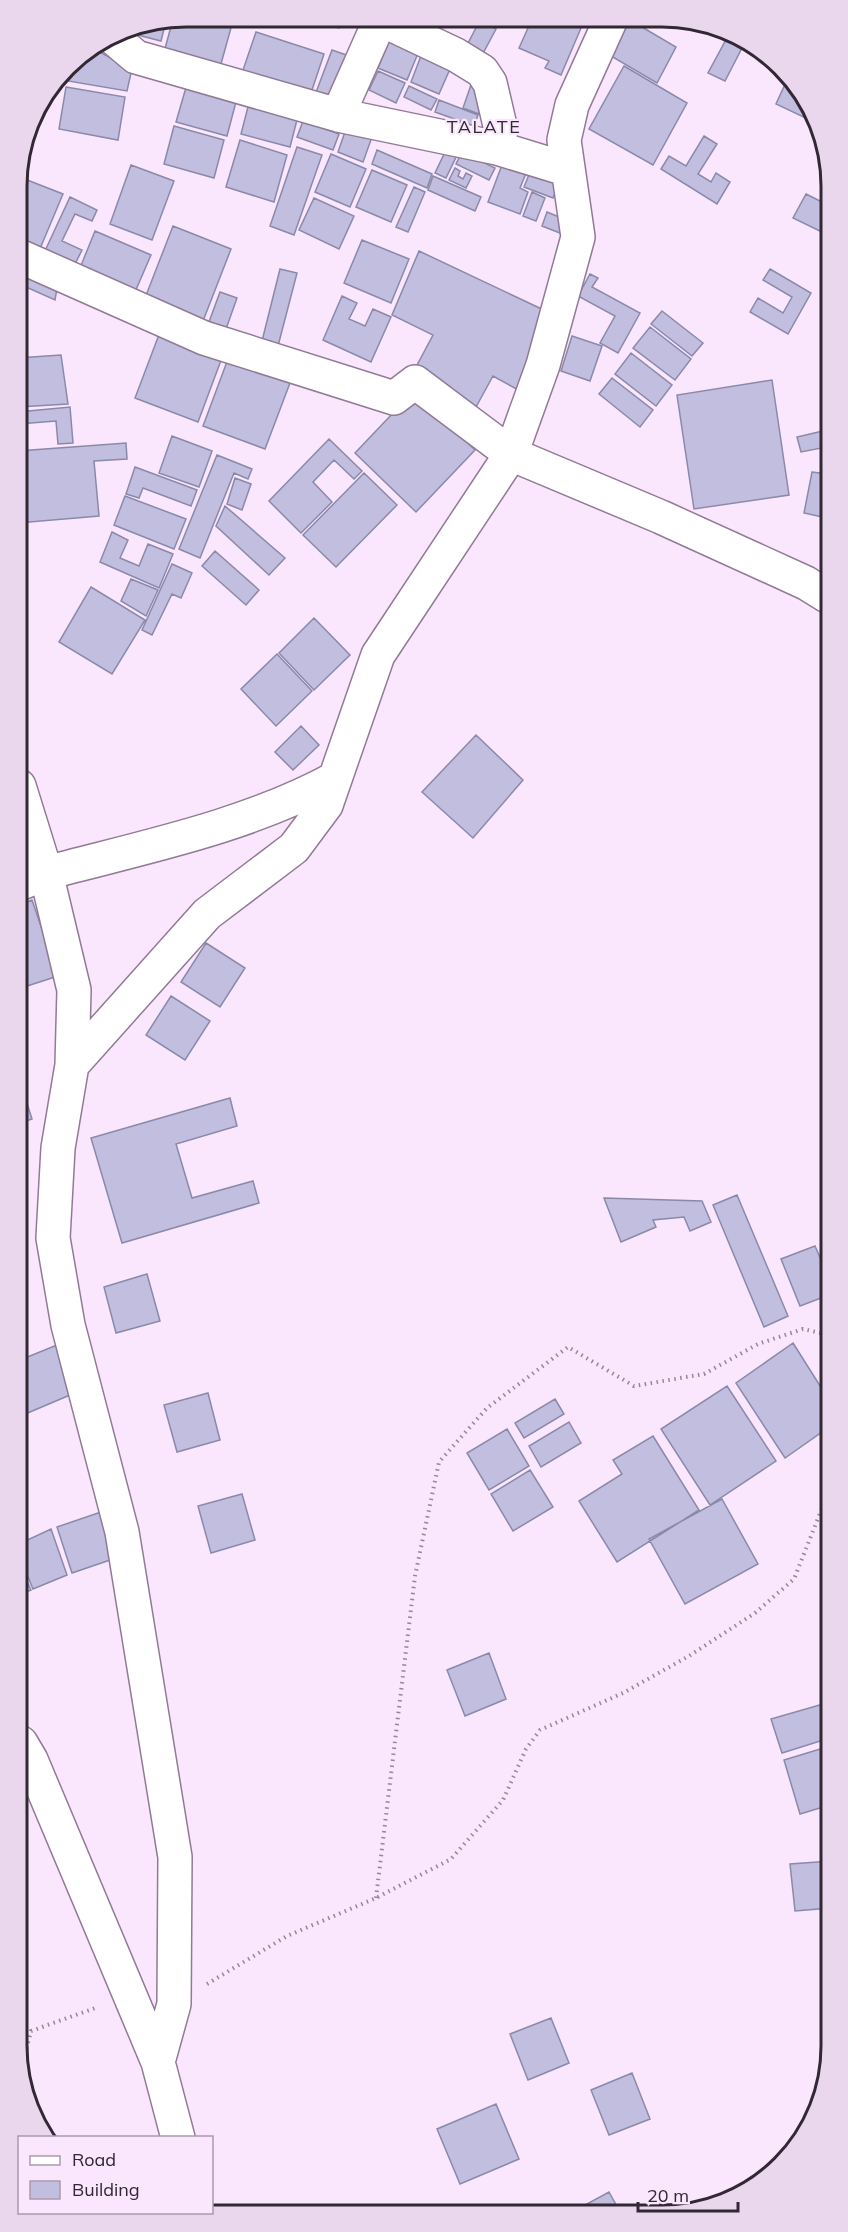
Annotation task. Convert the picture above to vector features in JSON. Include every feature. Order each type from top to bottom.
[{"type":"street","points":[[338,115],[376,27]]},
{"type":"street","points":[[397,27],[456,55],[482,71],[490,83],[501,130],[497,148]]},
{"type":"street","points":[[72,1065],[207,914],[294,848],[326,805],[378,655],[511,454],[549,346],[578,237],[575,203],[567,169],[564,140],[572,105],[607,27]]},
{"type":"street","points":[[118,42],[136,57],[338,115],[497,148],[567,169]]},
{"type":"street","points":[[27,259],[204,338],[237,349],[394,398],[415,382],[511,454],[661,517],[806,583],[821,592]]},
{"type":"street","points":[[33,878],[206,831],[300,798],[334,779]]},
{"type":"street","points":[[27,839],[33,878],[74,990],[72,1065],[58,1148],[53,1238],[68,1325],[122,1532],[173,1845],[174,2004],[158,2062]]},
{"type":"street","points":[[27,1753],[158,2062],[177,2136]]},
{"type":"path","points":[[376,1898],[415,1576],[440,1462],[487,1408],[568,1347],[634,1386],[704,1374],[758,1344],[803,1329],[821,1333]]},
{"type":"path","points":[[174,2004],[287,1936],[376,1898],[450,1859],[503,1800],[526,1749],[540,1730],[623,1693],[689,1656],[754,1613],[794,1579],[821,1511]]},
{"type":"path","points":[[27,2046],[31,2031],[130,1996]]},
{"type":"building","points":[[231,27],[219,71],[163,56],[171,28]]},
{"type":"building","points":[[476,27],[496,29],[480,59],[464,51]]},
{"type":"building","points":[[528,27],[581,28],[561,75],[545,68],[549,61],[519,48]]},
{"type":"building","points":[[626,27],[642,27],[676,47],[657,83],[611,56]]},
{"type":"building","points":[[164,29],[161,41],[137,35]]},
{"type":"building","points":[[256,32],[324,54],[309,99],[241,76]]},
{"type":"building","points":[[392,34],[421,46],[407,80],[378,68]]},
{"type":"building","points":[[726,40],[742,49],[725,81],[708,73]]},
{"type":"building","points":[[424,48],[454,60],[439,94],[411,82]]},
{"type":"building","points":[[332,50],[355,58],[337,103],[315,95]]},
{"type":"building","points":[[100,52],[132,69],[127,91],[68,81],[81,66]]},
{"type":"building","points":[[624,66],[687,103],[653,165],[589,129]]},
{"type":"building","points":[[378,71],[405,83],[396,103],[369,90]]},
{"type":"building","points":[[472,82],[487,87],[479,114],[463,108]]},
{"type":"building","points":[[187,84],[237,98],[227,136],[176,122]]},
{"type":"building","points":[[785,85],[806,118],[776,104]]},
{"type":"building","points":[[409,86],[437,99],[431,110],[404,97]]},
{"type":"building","points":[[66,87],[125,97],[118,140],[59,129]]},
{"type":"building","points":[[439,100],[478,115],[474,126],[435,112]]},
{"type":"building","points":[[249,103],[298,116],[290,147],[241,134]]},
{"type":"building","points":[[303,121],[339,134],[333,150],[297,137]]},
{"type":"building","points":[[174,126],[224,140],[214,178],[164,164]]},
{"type":"building","points":[[347,126],[372,137],[363,162],[338,152]]},
{"type":"building","points":[[704,136],[717,144],[698,174],[711,182],[716,173],[730,182],[717,204],[661,169],[669,156],[686,166]]},
{"type":"building","points":[[240,140],[287,155],[274,202],[226,187]]},
{"type":"building","points":[[448,146],[459,151],[446,178],[435,173]]},
{"type":"building","points":[[297,147],[322,155],[294,235],[270,226]]},
{"type":"building","points":[[377,150],[432,174],[427,188],[372,164]]},
{"type":"building","points":[[462,152],[495,168],[489,180],[456,164]]},
{"type":"building","points":[[331,154],[366,169],[350,207],[315,192]]},
{"type":"building","points":[[505,157],[529,166],[520,188],[528,192],[520,214],[488,202]]},
{"type":"building","points":[[131,165],[174,181],[152,240],[110,224]]},
{"type":"building","points":[[532,167],[561,179],[553,198],[524,187]]},
{"type":"building","points":[[455,168],[460,171],[458,176],[463,179],[466,173],[472,176],[466,188],[449,180]]},
{"type":"building","points":[[372,170],[407,185],[391,222],[356,207]]},
{"type":"building","points":[[433,176],[481,197],[475,211],[428,190]]},
{"type":"building","points":[[27,180],[63,194],[39,251],[27,246]]},
{"type":"building","points":[[414,187],[425,192],[408,232],[396,227]]},
{"type":"building","points":[[532,192],[545,198],[536,221],[523,216]]},
{"type":"building","points":[[806,194],[821,202],[821,232],[793,218]]},
{"type":"building","points":[[70,197],[97,210],[92,221],[75,214],[62,241],[82,250],[74,266],[44,253]]},
{"type":"building","points":[[314,198],[354,216],[339,249],[299,230]]},
{"type":"building","points":[[547,212],[571,222],[565,235],[542,226]]},
{"type":"building","points":[[173,226],[231,249],[203,321],[145,298]]},
{"type":"building","points":[[95,231],[151,255],[135,292],[80,268]]},
{"type":"building","points":[[362,240],[409,259],[391,303],[344,283]]},
{"type":"building","points":[[419,251],[548,312],[520,391],[493,376],[476,407],[416,367],[433,335],[392,315]]},
{"type":"building","points":[[27,268],[58,282],[55,300],[27,287]]},
{"type":"building","points":[[280,269],[297,273],[278,346],[262,341]]},
{"type":"building","points":[[770,269],[811,293],[788,334],[750,312],[758,298],[783,313],[792,297],[763,280]]},
{"type":"building","points":[[590,274],[598,278],[592,287],[640,313],[618,353],[600,343],[615,316],[578,296]]},
{"type":"building","points":[[220,292],[237,298],[226,329],[209,322]]},
{"type":"building","points":[[342,296],[357,303],[349,319],[365,326],[373,309],[391,317],[371,362],[323,340]]},
{"type":"building","points":[[662,311],[703,343],[692,356],[651,324]]},
{"type":"building","points":[[650,327],[691,359],[675,380],[633,348]]},
{"type":"building","points":[[160,332],[223,355],[198,422],[135,398]]},
{"type":"building","points":[[572,336],[602,346],[590,381],[561,371]]},
{"type":"building","points":[[631,353],[672,385],[656,406],[615,374]]},
{"type":"building","points":[[61,355],[68,404],[27,406],[27,357]]},
{"type":"building","points":[[228,359],[290,383],[265,449],[203,426]]},
{"type":"building","points":[[612,378],[653,410],[640,427],[599,394]]},
{"type":"building","points":[[772,380],[789,495],[694,509],[677,395]]},
{"type":"building","points":[[413,392],[475,450],[416,512],[355,453]]},
{"type":"building","points":[[70,407],[73,443],[58,444],[56,421],[27,423],[27,411]]},
{"type":"building","points":[[821,431],[821,448],[801,452],[797,437]]},
{"type":"building","points":[[172,436],[212,451],[199,487],[159,473]]},
{"type":"building","points":[[329,439],[362,471],[354,479],[334,460],[313,482],[332,502],[301,533],[269,501]]},
{"type":"building","points":[[126,443],[127,459],[94,461],[99,516],[27,522],[27,450]]},
{"type":"building","points":[[217,455],[252,469],[248,479],[234,473],[200,558],[179,549]]},
{"type":"building","points":[[135,467],[197,490],[191,506],[143,488],[139,498],[126,494]]},
{"type":"building","points":[[812,472],[821,473],[821,517],[804,513]]},
{"type":"building","points":[[364,473],[397,505],[336,567],[303,535]]},
{"type":"building","points":[[235,478],[251,484],[242,510],[227,504]]},
{"type":"building","points":[[125,496],[186,519],[174,549],[114,525]]},
{"type":"building","points":[[225,506],[285,558],[269,575],[216,526]]},
{"type":"building","points":[[112,532],[128,540],[120,558],[139,566],[148,544],[173,554],[159,588],[100,562]]},
{"type":"building","points":[[215,551],[259,590],[246,605],[202,566]]},
{"type":"building","points":[[172,564],[192,573],[181,598],[172,594],[152,635],[142,630]]},
{"type":"building","points":[[131,579],[158,590],[146,616],[121,601]]},
{"type":"building","points":[[91,587],[145,620],[112,674],[59,642]]},
{"type":"building","points":[[314,618],[350,655],[314,690],[279,653]]},
{"type":"building","points":[[277,654],[312,691],[276,726],[241,689]]},
{"type":"building","points":[[301,726],[319,745],[293,770],[275,752]]},
{"type":"building","points":[[476,735],[523,780],[473,838],[422,792]]},
{"type":"building","points":[[32,900],[58,976],[27,986],[27,902]]},
{"type":"building","points":[[206,943],[245,968],[220,1007],[181,982]]},
{"type":"building","points":[[171,996],[210,1021],[185,1060],[146,1035]]},
{"type":"building","points":[[230,1098],[237,1126],[176,1144],[192,1198],[253,1181],[259,1203],[122,1243],[91,1138]]},
{"type":"building","points":[[27,1103],[32,1119],[27,1121]]},
{"type":"building","points":[[737,1195],[788,1316],[764,1327],[713,1205]]},
{"type":"building","points":[[604,1198],[702,1201],[711,1222],[690,1231],[684,1217],[653,1220],[656,1227],[621,1242]]},
{"type":"building","points":[[815,1246],[821,1260],[821,1298],[800,1306],[781,1259]]},
{"type":"building","points":[[147,1274],[160,1321],[116,1333],[104,1287]]},
{"type":"building","points":[[793,1343],[821,1387],[821,1433],[785,1458],[736,1383]]},
{"type":"building","points":[[57,1345],[77,1392],[27,1413],[27,1357]]},
{"type":"building","points":[[727,1386],[776,1461],[710,1505],[661,1429]]},
{"type":"building","points":[[208,1393],[220,1440],[177,1452],[164,1405]]},
{"type":"building","points":[[555,1399],[564,1414],[524,1438],[515,1423]]},
{"type":"building","points":[[569,1422],[581,1443],[541,1467],[529,1446]]},
{"type":"building","points":[[507,1429],[529,1466],[489,1490],[467,1453]]},
{"type":"building","points":[[653,1436],[699,1510],[617,1562],[579,1501],[622,1474],[613,1460]]},
{"type":"building","points":[[530,1470],[553,1507],[513,1531],[491,1494]]},
{"type":"building","points":[[242,1494],[255,1540],[211,1553],[198,1506]]},
{"type":"building","points":[[722,1499],[758,1564],[685,1604],[649,1539]]},
{"type":"building","points":[[104,1511],[119,1557],[72,1573],[57,1527]]},
{"type":"building","points":[[51,1529],[67,1575],[33,1589],[27,1574],[27,1540]]},
{"type":"building","points":[[489,1653],[506,1699],[465,1716],[447,1670]]},
{"type":"building","points":[[821,1705],[821,1741],[782,1753],[771,1719]]},
{"type":"building","points":[[821,1749],[821,1808],[800,1814],[784,1760]]},
{"type":"building","points":[[821,1862],[821,1909],[795,1911],[790,1864]]},
{"type":"building","points":[[551,2018],[569,2063],[528,2080],[510,2034]]},
{"type":"building","points":[[632,2073],[650,2119],[609,2135],[591,2090]]},
{"type":"building","points":[[496,2104],[519,2159],[460,2184],[437,2129]]},
{"type":"building","points":[[609,2192],[616,2205],[585,2205]]},
{"type":"district","name":"TALATE","points":[[484,127]]}]
